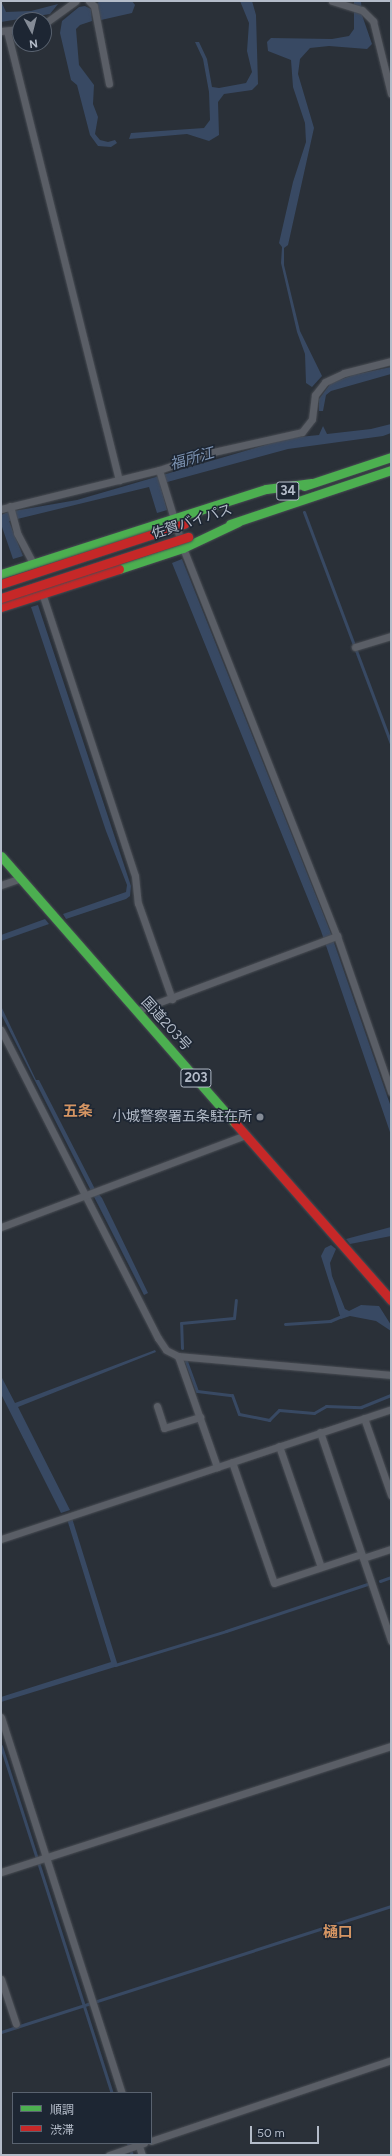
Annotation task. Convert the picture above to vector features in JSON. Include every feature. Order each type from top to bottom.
[{"type":"highway","name":"佐賀バイパス","points":[[1,584],[391,457]]},
{"type":"highway","name":"佐賀バイパス","points":[[1,598],[238,522],[391,470]]},
{"type":"highway","points":[[1,574],[266,489],[312,483]]},
{"type":"highway","points":[[1,607],[183,548],[238,522]]},
{"type":"highway","name":"国道203号","points":[[1,856],[391,1300]]},
{"type":"street","points":[[52,18],[76,1]]},
{"type":"street","points":[[89,1],[94,6],[109,84]]},
{"type":"street","points":[[332,1],[353,6],[362,10],[373,21],[377,31],[391,94]]},
{"type":"street","points":[[4,31],[119,480]]},
{"type":"street","points":[[1,509],[159,470],[209,453],[302,432],[312,419],[315,394],[325,382],[344,373],[391,360]]},
{"type":"street","points":[[159,470],[183,548],[337,936],[391,1092]]},
{"type":"street","points":[[10,506],[17,533],[33,563]]},
{"type":"street","points":[[42,593],[135,876],[138,903],[172,999]]},
{"type":"street","points":[[355,647],[391,636]]},
{"type":"street","points":[[1,885],[21,878]]},
{"type":"street","points":[[136,1011],[172,999],[337,936]]},
{"type":"street","points":[[1,1030],[158,1338],[166,1350],[178,1356],[391,1375]]},
{"type":"street","points":[[1,1227],[246,1135]]},
{"type":"street","points":[[178,1356],[217,1467]]},
{"type":"street","points":[[156,1406],[164,1428],[200,1416]]},
{"type":"street","points":[[1,1539],[391,1409]]},
{"type":"street","points":[[364,1418],[391,1495]]},
{"type":"street","points":[[320,1432],[391,1639]]},
{"type":"street","points":[[279,1446],[321,1567]]},
{"type":"street","points":[[232,1462],[274,1583],[321,1567],[391,1549]]},
{"type":"street","points":[[1,1717],[122,2092]]},
{"type":"street","points":[[1,1872],[391,1746]]},
{"type":"street","points":[[1,1979],[16,2024]]},
{"type":"street","points":[[1,2004],[9,2002]]},
{"type":"street","points":[[152,2140],[391,2060]]},
{"type":"street","points":[[110,2155],[140,2144],[142,2155]]},
{"type":"water","points":[[1,1],[6,12],[31,11],[58,4],[52,12],[12,12],[12,20],[1,22]]},
{"type":"water","points":[[100,1],[132,1],[135,5],[132,13],[101,20],[96,4]]},
{"type":"water","points":[[240,1],[252,1],[256,15],[258,84],[252,90],[224,94],[218,102],[219,135],[209,141],[187,134],[129,139],[131,133],[204,128],[210,120],[209,92],[203,59],[195,42],[199,42],[207,59],[212,87],[219,88],[246,83],[252,72],[247,51],[249,23]]},
{"type":"water","points":[[354,1],[361,1],[362,15],[372,44],[367,49],[329,46],[310,48],[300,59],[298,74],[314,128],[288,245],[284,248],[284,265],[300,331],[322,376],[312,387],[306,383],[305,354],[297,332],[281,263],[282,247],[279,243],[293,182],[306,142],[305,123],[293,87],[291,60],[268,51],[267,42],[271,38],[332,39],[349,36],[354,29]]},
{"type":"water","points":[[85,6],[91,9],[92,21],[80,25],[76,29],[79,65],[94,85],[93,104],[98,117],[95,134],[100,140],[108,142],[115,140],[117,143],[111,147],[98,146],[90,135],[77,85],[71,80],[60,33],[62,21],[79,7]]},
{"type":"water","points":[[391,367],[391,374],[331,391],[326,395],[323,411],[319,411],[319,399],[331,383],[353,375]]},
{"type":"water","points":[[391,424],[391,433],[383,436],[288,449],[160,484],[167,510],[157,513],[149,487],[9,521],[23,556],[13,559],[1,524],[1,515],[8,512],[77,500],[289,438],[319,435],[323,426],[327,434],[371,429]]},
{"type":"water","points":[[182,559],[330,931],[391,1107],[391,1135],[321,931],[172,563]]},
{"type":"water","points":[[38,605],[131,886],[130,896],[126,899],[66,919],[63,914],[126,892],[127,885],[106,831],[31,607]]},
{"type":"water","points":[[45,919],[49,924],[1,941],[1,935]]},
{"type":"water","points":[[1,1006],[36,1080],[39,1080],[96,1191],[102,1198],[148,1293],[144,1295],[1,1014]]},
{"type":"water","points":[[391,1227],[391,1236],[350,1244],[346,1239]]},
{"type":"water","points":[[331,1245],[336,1249],[330,1263],[332,1276],[345,1309],[349,1311],[361,1305],[379,1306],[391,1325],[391,1331],[376,1321],[350,1316],[341,1319],[321,1256],[325,1248]]},
{"type":"water","points":[[155,1350],[156,1352],[18,1407],[70,1510],[61,1513],[1,1394],[1,1376],[15,1403]]},
{"type":"water","points":[[72,1518],[118,1666],[1,1702],[1,1697],[111,1662],[67,1519]]},
{"type":"waterway","points":[[304,512],[391,744]]},
{"type":"waterway","points":[[182,1348],[181,1323],[234,1318],[236,1300]]},
{"type":"waterway","points":[[285,1324],[330,1321],[344,1315]]},
{"type":"waterway","points":[[186,1361],[197,1391],[232,1395],[239,1414],[269,1420],[279,1410],[314,1413],[326,1406],[361,1407],[391,1395]]},
{"type":"waterway","points":[[380,1581],[391,1577]]},
{"type":"waterway","points":[[115,1665],[226,1631],[367,1584]]},
{"type":"waterway","points":[[1,1746],[112,2092]]},
{"type":"waterway","points":[[1,2032],[391,1906]]},
{"type":"waterway","points":[[128,2144],[132,2155]]},
{"type":"traffic: fast","points":[[304,486],[391,457]]},
{"type":"traffic: fast","points":[[230,524],[391,470]]},
{"type":"traffic: fast","points":[[1,574],[266,489],[312,483]]},
{"type":"traffic: fast","points":[[119,569],[183,548],[238,522]]},
{"type":"traffic: fast","points":[[1,856],[235,1123]]},
{"type":"traffic: jam","points":[[1,584],[184,524]]},
{"type":"traffic: jam","points":[[1,598],[188,537]]},
{"type":"traffic: jam","points":[[1,607],[119,569]]},
{"type":"traffic: jam","points":[[235,1123],[391,1300]]},
{"type":"place","name":"小城警察署五条駐在所","points":[[260,1117]]},
{"type":"district","name":"五条","points":[[78,1112]]},
{"type":"district","name":"樋口","points":[[338,1933]]},
{"type":"water label","name":"福所江","points":[[192,459]]}]
